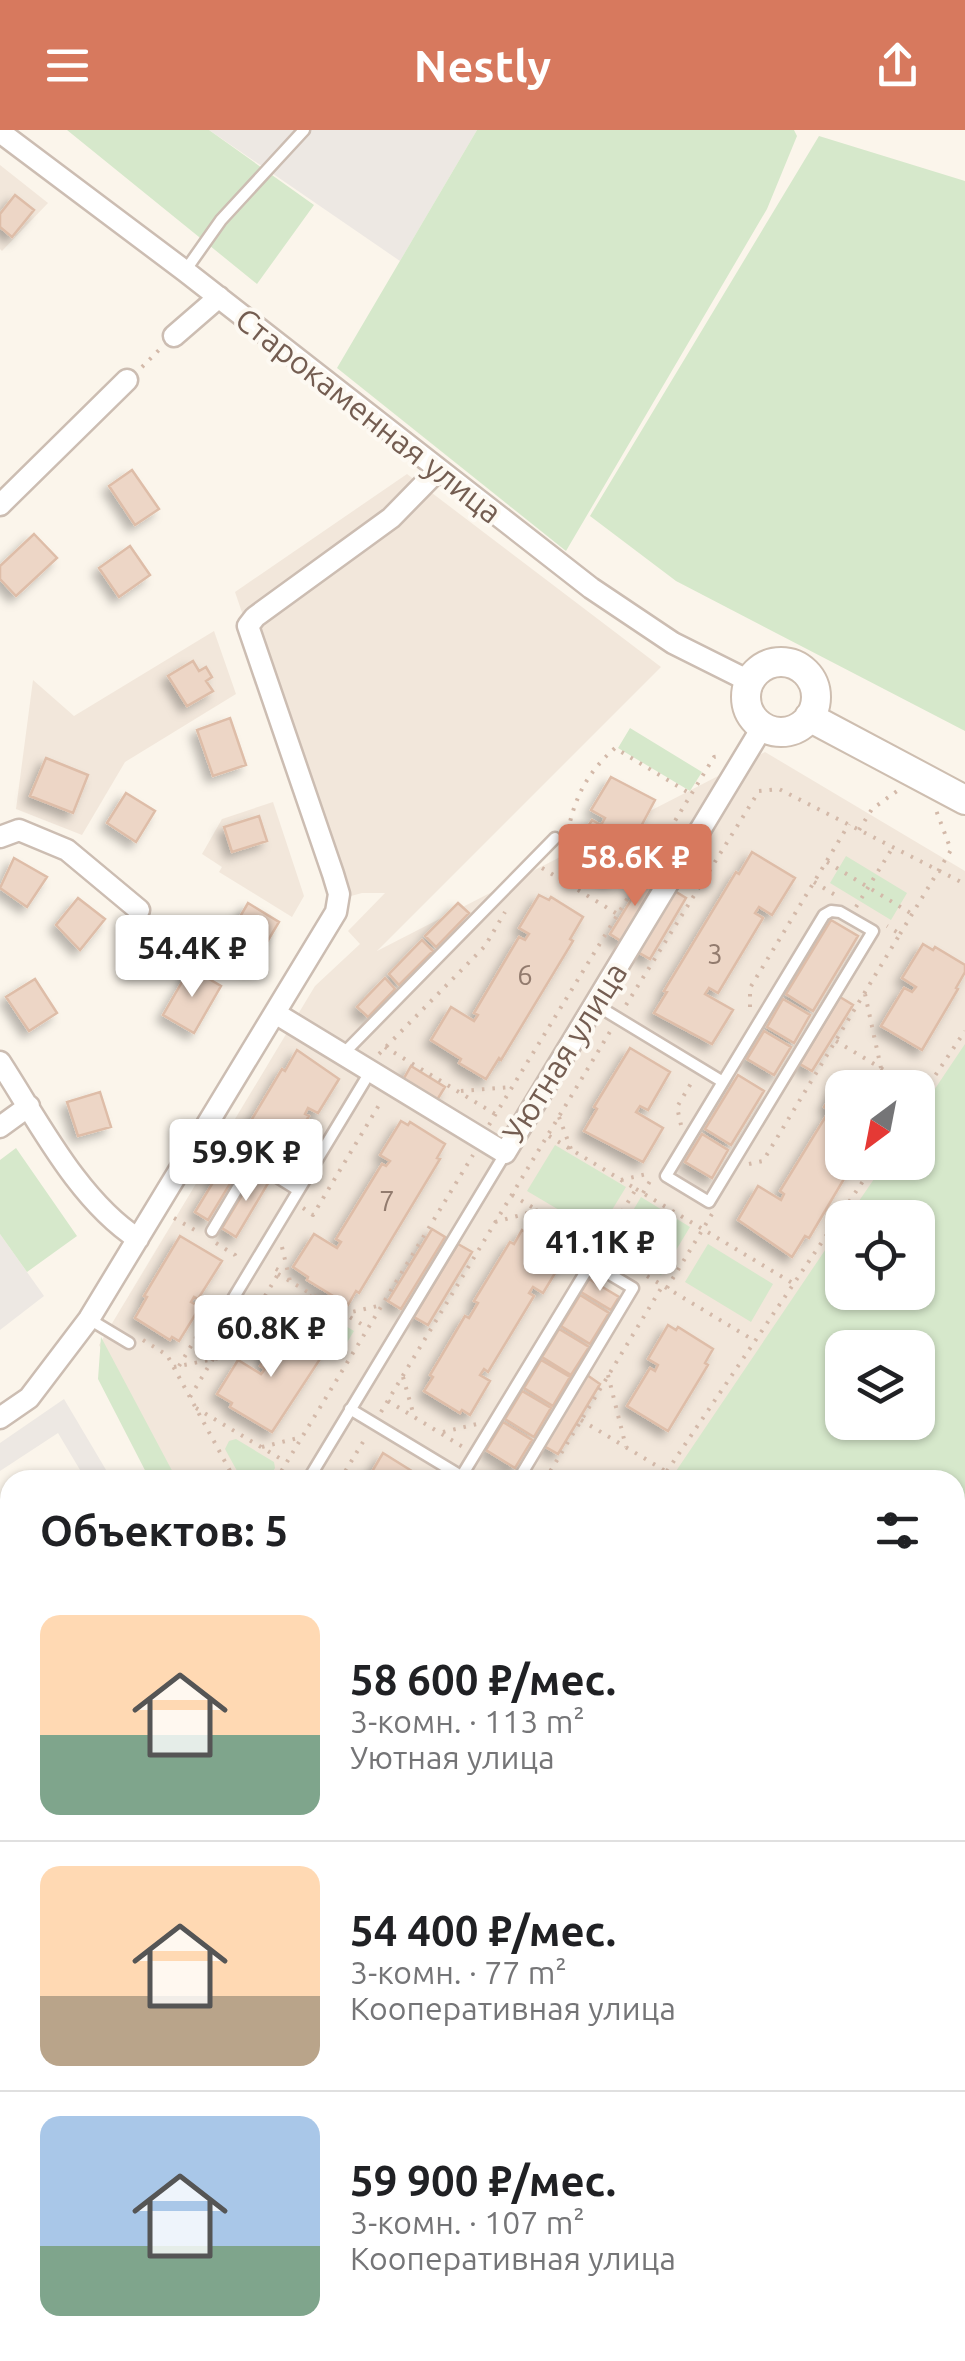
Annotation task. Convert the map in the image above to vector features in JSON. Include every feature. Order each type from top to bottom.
[{"type":"street","name":"Старокаменная улица","points":[[0,132],[186,270],[591,588],[738,682]]},
{"type":"street","points":[[174,336],[218,297]]},
{"type":"street","points":[[0,505],[127,380]]},
{"type":"street","points":[[0,1418],[29,1398],[89,1319],[336,912],[338,894],[248,626],[391,518],[438,470]]},
{"type":"street","points":[[770,664],[796,666],[814,686],[816,700],[809,717],[785,732],[753,727],[746,694],[738,682],[770,664]]},
{"type":"street","points":[[809,717],[965,800]]},
{"type":"street","name":"Уютная улица","points":[[275,1013],[505,1153],[714,808],[753,727]]},
{"type":"street","points":[[0,837],[19,830],[67,850],[139,910]]},
{"type":"street","points":[[0,1062],[94,1203],[114,1224],[138,1239]]},
{"type":"street","points":[[0,1127],[29,1106]]},
{"type":"lane","points":[[186,270],[221,220],[304,130]]},
{"type":"lane","points":[[343,1054],[560,840]]},
{"type":"lane","points":[[840,912],[873,931],[709,1202],[666,1176],[723,1082],[824,915],[840,912]]},
{"type":"lane","points":[[595,1004],[723,1082]]},
{"type":"lane","points":[[208,1329],[298,1190],[368,1069]]},
{"type":"lane","points":[[314,1470],[505,1153]]},
{"type":"lane","points":[[209,1236],[253,1162],[298,1190]]},
{"type":"lane","points":[[469,1470],[591,1263],[634,1288],[524,1470]]},
{"type":"lane","points":[[89,1319],[129,1343]]},
{"type":"lane","points":[[350,1410],[451,1470]]},
{"type":"path","points":[[127,380],[174,336]]},
{"type":"path","points":[[738,682],[753,727]]},
{"type":"path","points":[[560,840],[574,800],[594,766],[615,748],[714,808]]},
{"type":"path","points":[[282,1470],[714,757]]},
{"type":"path","points":[[346,1470],[753,796],[766,788],[779,788],[965,884]]},
{"type":"path","points":[[860,830],[872,809],[901,788]]},
{"type":"path","points":[[900,934],[950,850],[934,805]]},
{"type":"path","points":[[750,1016],[750,988],[849,824]]},
{"type":"path","points":[[856,908],[893,847]]},
{"type":"path","points":[[826,862],[912,914]]},
{"type":"path","points":[[541,868],[619,915]]},
{"type":"path","points":[[368,1069],[484,946],[508,907]]},
{"type":"path","points":[[864,993],[881,1068]]},
{"type":"path","points":[[934,1070],[965,1031]]},
{"type":"path","points":[[836,1040],[884,1070]]},
{"type":"path","points":[[385,1047],[495,1114]]},
{"type":"path","points":[[458,1092],[511,1087]]},
{"type":"path","points":[[300,1207],[314,1214],[388,1092]]},
{"type":"path","points":[[676,1107],[682,1128]]},
{"type":"path","points":[[559,1117],[571,1149]]},
{"type":"path","points":[[222,1129],[256,1149]]},
{"type":"path","points":[[548,1136],[794,1284]]},
{"type":"path","points":[[741,1166],[764,1160]]},
{"type":"path","points":[[621,1180],[656,1172]]},
{"type":"path","points":[[668,1470],[864,1180]]},
{"type":"path","points":[[600,1248],[636,1189]]},
{"type":"path","points":[[512,1194],[755,1341]]},
{"type":"path","points":[[496,1222],[538,1210]]},
{"type":"path","points":[[551,1470],[712,1213]]},
{"type":"path","points":[[170,1216],[235,1255],[238,1268]]},
{"type":"path","points":[[567,1227],[575,1262]]},
{"type":"path","points":[[274,1251],[280,1240],[290,1281]]},
{"type":"path","points":[[176,1366],[229,1356],[280,1271],[266,1262]]},
{"type":"path","points":[[278,1274],[368,1328]]},
{"type":"path","points":[[254,1315],[300,1307],[312,1294]]},
{"type":"path","points":[[343,1314],[382,1305]]},
{"type":"path","points":[[176,1366],[208,1329]]},
{"type":"path","points":[[167,1355],[229,1470]]},
{"type":"path","points":[[190,1397],[213,1359]]},
{"type":"path","points":[[608,1375],[626,1448]]},
{"type":"path","points":[[403,1376],[414,1416]]},
{"type":"path","points":[[388,1400],[464,1447]]},
{"type":"path","points":[[196,1408],[286,1462]]},
{"type":"path","points":[[581,1420],[664,1470]]},
{"type":"path","points":[[440,1433],[477,1424]]},
{"type":"path","points":[[261,1448],[302,1438]]},
{"type":"shaded area","points":[[209,130],[477,130],[400,261]]},
{"type":"shaded area","points":[[0,165],[48,203],[2,251],[0,249]]},
{"type":"shaded area","points":[[407,474],[661,667],[377,951],[765,752],[965,871],[965,1055],[935,1099],[935,1070],[825,1070],[825,1180],[879,1180],[864,1200],[825,1200],[825,1257],[680,1470],[169,1470],[99,1345],[315,986],[360,944],[348,931],[385,893],[362,893],[340,899],[235,592]]},
{"type":"shaded area","points":[[214,631],[236,694],[125,762],[82,835],[16,809],[33,680],[74,716]]},
{"type":"shaded area","points":[[273,802],[304,896],[292,917],[219,872],[222,867],[202,854],[222,819]]},
{"type":"shaded area","points":[[0,1234],[44,1296],[0,1330]]},
{"type":"shaded area","points":[[64,1399],[106,1470],[80,1470],[58,1433],[0,1470],[0,1443]]},
{"type":"green space","points":[[67,130],[209,130],[314,205],[257,284]]},
{"type":"green space","points":[[477,130],[794,130],[797,136],[767,209],[566,551],[337,368]]},
{"type":"green space","points":[[819,136],[965,181],[965,731],[676,581],[590,516]]},
{"type":"green space","points":[[630,728],[702,772],[690,791],[618,748]]},
{"type":"green space","points":[[846,856],[907,893],[891,920],[830,883]]},
{"type":"green space","points":[[965,1044],[965,1470],[677,1470],[825,1250],[825,1310],[935,1310],[935,1200],[860,1200],[873,1180],[935,1180],[935,1089]]},
{"type":"green space","points":[[555,1145],[626,1187],[598,1233],[527,1191]]},
{"type":"green space","points":[[16,1148],[77,1236],[27,1272],[0,1234],[0,1160]]},
{"type":"green space","points":[[641,1197],[690,1227],[661,1275],[612,1246]]},
{"type":"green space","points":[[708,1244],[773,1284],[751,1322],[685,1282]]},
{"type":"green space","points":[[309,1304],[354,1331],[340,1354],[291,1324],[299,1310]]},
{"type":"green space","points":[[101,1337],[172,1470],[145,1470],[98,1379]]},
{"type":"green space","points":[[236,1439],[274,1462],[274,1470],[237,1470],[225,1449],[229,1441]]},
{"type":"building","points":[[15,195],[34,210],[12,237],[0,227],[0,214]]},
{"type":"building","points":[[132,470],[159,509],[135,525],[109,486]]},
{"type":"building","points":[[34,534],[57,558],[16,596],[0,579],[0,566]]},
{"type":"building","points":[[130,546],[150,575],[119,597],[99,568]]},
{"type":"building","points":[[193,661],[199,671],[206,667],[212,677],[206,681],[213,691],[187,706],[168,676]]},
{"type":"building","points":[[230,718],[246,765],[213,776],[197,730]]},
{"type":"building","points":[[46,758],[88,775],[73,813],[30,796]]},
{"type":"building","points":[[611,777],[655,800],[631,845],[634,847],[610,881],[569,857],[592,820],[601,825],[605,818],[591,810]]},
{"type":"building","points":[[126,793],[155,811],[136,842],[107,823]]},
{"type":"building","points":[[259,816],[267,841],[232,852],[224,827]]},
{"type":"building","points":[[752,852],[795,878],[772,915],[759,907],[755,913],[763,918],[718,993],[709,988],[705,994],[733,1010],[712,1044],[654,1013],[736,872],[739,874]]},
{"type":"building","points":[[14,858],[47,877],[27,907],[0,888]]},
{"type":"building","points":[[647,874],[660,882],[624,943],[610,934]]},
{"type":"building","points":[[673,890],[686,898],[650,959],[636,951]]},
{"type":"building","points":[[539,895],[549,900],[551,897],[583,917],[570,939],[573,941],[486,1079],[431,1040],[451,1007],[474,1021],[478,1015],[474,1013],[519,937],[525,940],[529,934],[519,928]]},
{"type":"building","points":[[78,898],[105,919],[80,950],[56,925]]},
{"type":"building","points":[[248,903],[279,922],[251,969],[220,951]]},
{"type":"building","points":[[458,903],[469,913],[436,947],[425,936]]},
{"type":"building","points":[[831,920],[858,936],[813,1011],[786,994]]},
{"type":"building","points":[[422,940],[433,951],[399,985],[389,974]]},
{"type":"building","points":[[923,944],[965,965],[965,972],[922,1050],[881,1026],[904,988],[912,992],[916,987],[902,978]]},
{"type":"building","points":[[190,968],[221,986],[194,1033],[163,1015]]},
{"type":"building","points":[[385,978],[395,989],[368,1017],[357,1007]]},
{"type":"building","points":[[35,979],[57,1013],[29,1031],[6,997]]},
{"type":"building","points":[[840,997],[853,1005],[812,1071],[800,1064]]},
{"type":"building","points":[[783,999],[810,1015],[794,1043],[767,1027]]},
{"type":"building","points":[[764,1031],[791,1047],[774,1075],[747,1059]]},
{"type":"building","points":[[630,1048],[670,1072],[648,1110],[640,1106],[636,1112],[663,1128],[643,1162],[584,1131]]},
{"type":"building","points":[[297,1050],[339,1079],[318,1113],[308,1108],[305,1114],[309,1116],[286,1153],[246,1129]]},
{"type":"building","points":[[411,1066],[445,1087],[437,1100],[403,1080]]},
{"type":"building","points":[[738,1075],[764,1091],[731,1145],[705,1129]]},
{"type":"building","points":[[100,1092],[111,1127],[78,1136],[67,1102]]},
{"type":"building","points":[[825,1118],[825,1180],[843,1180],[832,1200],[825,1200],[825,1211],[792,1257],[738,1220],[758,1186],[781,1200],[784,1194],[780,1191]]},
{"type":"building","points":[[401,1121],[408,1125],[410,1122],[445,1144],[437,1158],[440,1159],[348,1305],[293,1267],[314,1234],[337,1248],[341,1242],[336,1239],[382,1164],[386,1166],[390,1161],[380,1155]]},
{"type":"building","points":[[702,1134],[728,1150],[712,1178],[685,1162]]},
{"type":"building","points":[[229,1156],[242,1164],[208,1220],[195,1212]]},
{"type":"building","points":[[256,1172],[270,1180],[236,1237],[222,1228]]},
{"type":"building","points":[[432,1229],[445,1237],[401,1309],[388,1301]]},
{"type":"building","points":[[522,1230],[558,1252],[556,1255],[563,1260],[543,1293],[533,1287],[529,1293],[534,1296],[488,1372],[484,1369],[480,1375],[490,1381],[470,1415],[462,1410],[460,1413],[424,1391],[465,1316],[469,1318],[478,1303],[474,1301],[510,1242],[514,1244]]},
{"type":"building","points":[[180,1236],[222,1261],[198,1299],[194,1297],[191,1302],[200,1307],[179,1341],[172,1337],[170,1340],[135,1318]]},
{"type":"building","points":[[458,1244],[472,1252],[428,1325],[414,1317]]},
{"type":"building","points":[[589,1279],[619,1297],[611,1310],[581,1292]]},
{"type":"building","points":[[580,1295],[609,1313],[590,1344],[561,1326]]},
{"type":"building","points":[[668,1325],[713,1349],[705,1363],[708,1365],[668,1431],[627,1406],[650,1368],[655,1371],[658,1365],[648,1359]]},
{"type":"building","points":[[283,1328],[324,1353],[272,1432],[230,1407],[232,1403],[217,1394],[238,1360],[261,1374],[265,1369],[260,1366],[265,1358],[262,1356]]},
{"type":"building","points":[[559,1329],[589,1347],[571,1375],[542,1357]]},
{"type":"building","points":[[541,1360],[570,1377],[553,1406],[524,1388]]},
{"type":"building","points":[[587,1375],[600,1384],[558,1454],[544,1446]]},
{"type":"building","points":[[522,1391],[551,1408],[534,1437],[505,1419]]},
{"type":"building","points":[[503,1422],[532,1440],[515,1468],[486,1450]]},
{"type":"building","points":[[383,1453],[410,1470],[373,1470]]}]
